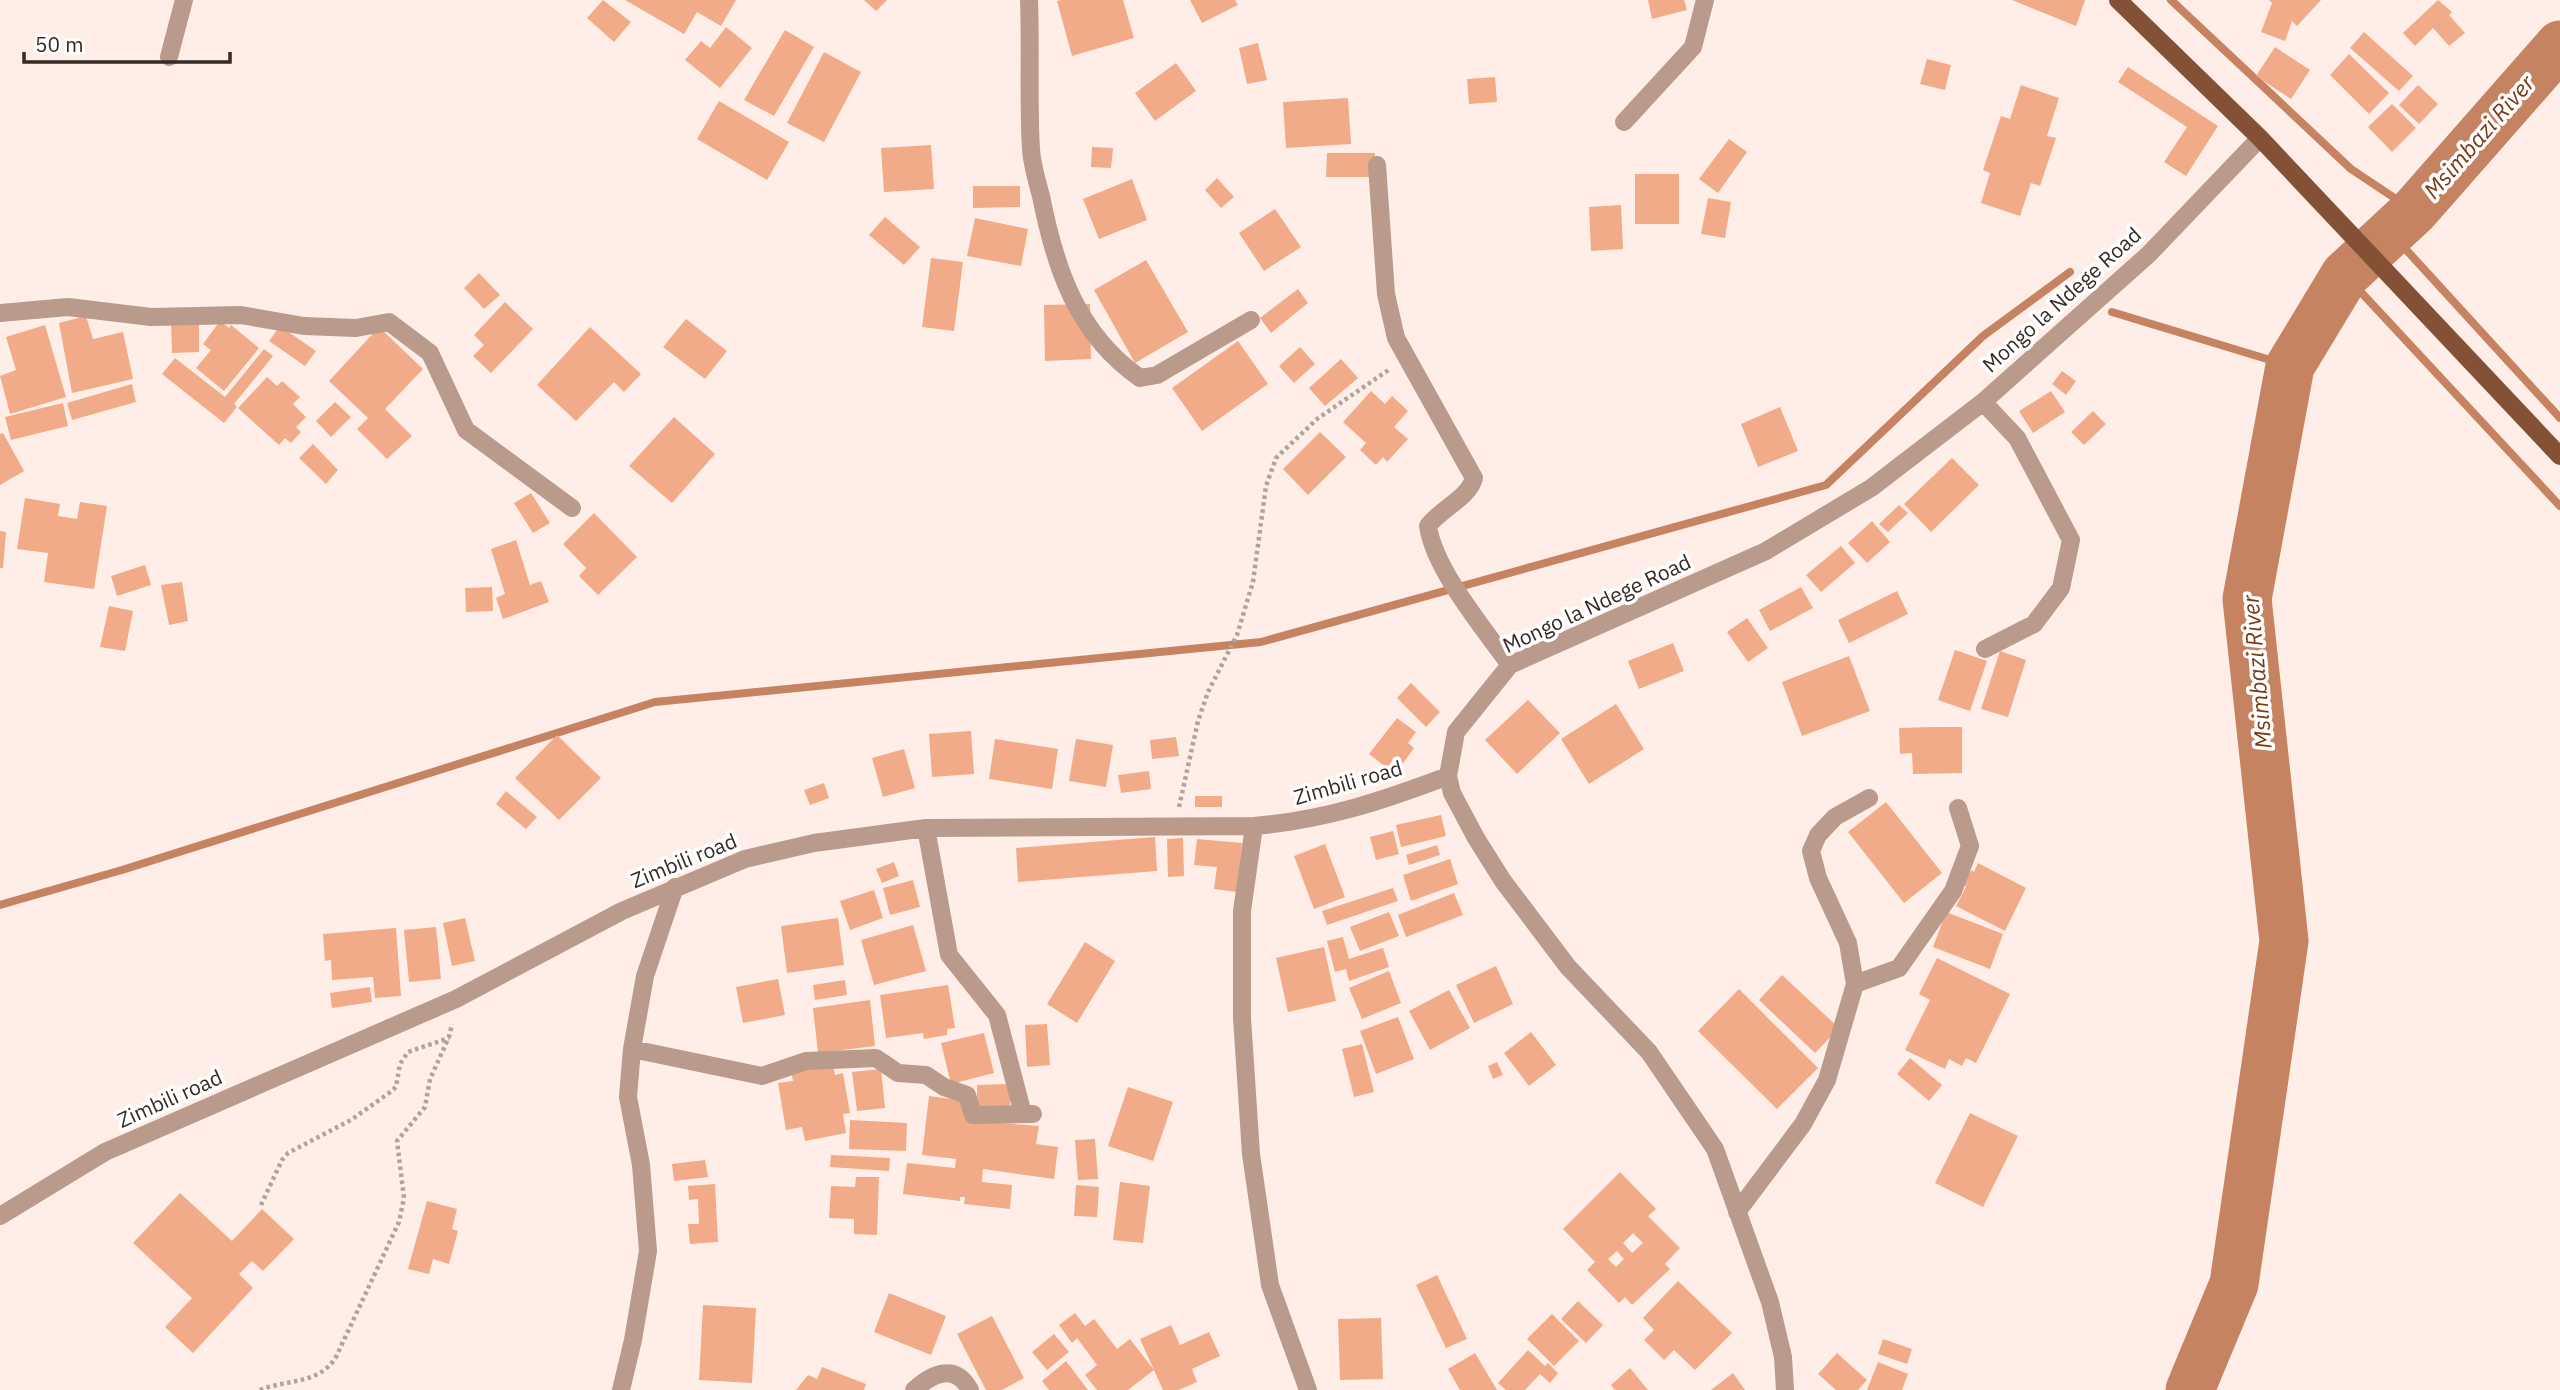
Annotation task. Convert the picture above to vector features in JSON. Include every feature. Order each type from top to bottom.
[{"type":"main road","points":[[2118,0],[2260,138],[2560,456]]},
{"type":"street","points":[[169,57],[184,0]]},
{"type":"street","points":[[1029,0],[1031,151],[1048,235],[1064,285],[1095,335],[1125,367],[1140,378],[1157,375],[1251,320]]},
{"type":"street","points":[[1624,121],[1693,47],[1705,0]]},
{"type":"street","name":"Mongo la Ndege Road","points":[[1448,776],[1456,732],[1510,666],[1766,551],[1871,488],[1983,402],[2149,254],[2260,138]]},
{"type":"street","points":[[1377,165],[1386,294],[1396,338],[1474,478],[1472,487],[1436,514],[1428,526],[1430,540],[1466,604],[1510,666]]},
{"type":"street","points":[[0,313],[68,307],[150,317],[241,315],[304,326],[356,328],[389,322],[430,353],[466,430],[572,508]]},
{"type":"street","points":[[1983,402],[2017,438],[2071,540],[2062,588],[2034,624],[1985,649]]},
{"type":"street","points":[[1448,776],[1458,804],[1503,881],[1568,967],[1649,1052],[1715,1149],[1770,1302],[1783,1357],[1785,1390]]},
{"type":"street","name":"Zimbili road","points":[[0,1216],[105,1152],[456,999],[622,911],[745,859],[814,843],[926,828],[1254,826],[1306,821],[1380,802],[1448,776]]},
{"type":"street","points":[[1737,1212],[1803,1124],[1827,1080],[1855,984],[1848,943],[1818,877],[1811,851],[1818,835],[1835,817],[1869,798]]},
{"type":"street","points":[[1855,984],[1899,968],[1953,891],[1970,846],[1958,808]]},
{"type":"street","points":[[1254,826],[1242,911],[1242,1018],[1251,1154],[1270,1285],[1308,1390]]},
{"type":"street","points":[[632,1049],[762,1076],[806,1060],[876,1058],[898,1073],[926,1075],[944,1087],[967,1095],[973,1115],[1028,1114],[997,1015],[949,955],[926,828]]},
{"type":"street","points":[[621,1390],[633,1340],[648,1251],[641,1165],[628,1097],[632,1049],[645,976],[675,887]]},
{"type":"street","points":[[914,1390],[941,1371],[953,1372],[964,1379],[970,1390]]},
{"type":"path","points":[[1175,825],[1198,721],[1208,692],[1237,635],[1254,582],[1266,486],[1276,458],[1317,419],[1405,358]]},
{"type":"path","points":[[260,1390],[319,1375],[330,1368],[336,1357],[399,1222],[404,1198],[404,1175],[397,1141],[425,1107],[430,1079],[450,1037],[456,999]]},
{"type":"path","points":[[261,1205],[288,1153],[351,1120],[389,1093],[396,1087],[400,1064],[408,1052],[450,1037]]},
{"type":"building","points":[[603,0],[631,22],[614,42],[587,18]]},
{"type":"building","points":[[625,0],[736,0],[721,26],[697,12],[684,34]]},
{"type":"building","points":[[864,0],[887,0],[876,11]]},
{"type":"building","points":[[1123,0],[1134,38],[1072,56],[1057,1]]},
{"type":"building","points":[[1190,0],[1235,0],[1238,5],[1202,23]]},
{"type":"building","points":[[1648,0],[1684,0],[1687,10],[1652,19]]},
{"type":"building","points":[[2012,0],[2085,0],[2076,26]]},
{"type":"building","points":[[2269,0],[2321,0],[2297,26],[2292,21],[2285,41],[2261,32],[2272,3]]},
{"type":"building","points":[[2438,0],[2452,12],[2449,15],[2465,33],[2449,46],[2433,28],[2415,46],[2403,33]]},
{"type":"building","points":[[726,27],[752,48],[720,88],[685,60],[701,41],[710,48]]},
{"type":"building","points":[[785,30],[814,47],[774,116],[744,100]]},
{"type":"building","points":[[2364,32],[2413,76],[2399,91],[2350,48]]},
{"type":"building","points":[[1258,43],[1267,80],[1247,84],[1239,48]]},
{"type":"building","points":[[2275,47],[2310,70],[2291,99],[2256,76]]},
{"type":"building","points":[[824,52],[861,72],[824,142],[787,123]]},
{"type":"building","points":[[2349,54],[2389,93],[2369,114],[2330,75]]},
{"type":"building","points":[[1927,59],[1951,65],[1945,90],[1920,84]]},
{"type":"building","points":[[1176,63],[1196,91],[1155,121],[1135,93]]},
{"type":"building","points":[[2128,67],[2218,126],[2186,176],[2164,162],[2187,127],[2118,82]]},
{"type":"building","points":[[1495,77],[1497,102],[1469,104],[1467,79]]},
{"type":"building","points":[[2021,85],[2059,98],[2047,136],[2056,138],[2040,186],[2031,183],[2020,216],[1981,203],[1990,173],[1983,170],[2001,116],[2010,119]]},
{"type":"building","points":[[2418,85],[2438,104],[2419,124],[2399,105]]},
{"type":"building","points":[[1348,98],[1351,144],[1286,148],[1283,102]]},
{"type":"building","points":[[719,101],[789,142],[767,180],[697,139]]},
{"type":"building","points":[[2392,104],[2416,128],[2392,152],[2368,127]]},
{"type":"building","points":[[1729,139],[1747,152],[1718,193],[1699,179]]},
{"type":"building","points":[[931,145],[934,189],[884,192],[881,148]]},
{"type":"building","points":[[1092,147],[1113,148],[1111,168],[1091,167]]},
{"type":"building","points":[[1327,153],[1375,153],[1374,177],[1326,177]]},
{"type":"building","points":[[1635,174],[1679,174],[1679,224],[1635,224]]},
{"type":"building","points":[[1217,178],[1234,197],[1221,208],[1205,190]]},
{"type":"building","points":[[1132,179],[1147,220],[1099,239],[1083,199]]},
{"type":"building","points":[[973,186],[1020,186],[1020,207],[973,208]]},
{"type":"building","points":[[1708,198],[1731,202],[1725,238],[1701,234]]},
{"type":"building","points":[[1621,205],[1623,249],[1591,251],[1589,207]]},
{"type":"building","points":[[1275,209],[1301,247],[1264,271],[1239,233]]},
{"type":"building","points":[[885,217],[920,247],[904,265],[869,235]]},
{"type":"building","points":[[975,218],[1028,229],[1021,266],[967,256]]},
{"type":"building","points":[[931,258],[963,262],[954,331],[922,327]]},
{"type":"building","points":[[1146,260],[1188,332],[1135,363],[1094,290]]},
{"type":"building","points":[[479,273],[500,295],[484,309],[464,288]]},
{"type":"building","points":[[1298,289],[1308,303],[1271,333],[1260,318]]},
{"type":"building","points":[[505,302],[533,329],[491,373],[473,356],[484,345],[474,335]]},
{"type":"building","points":[[1090,304],[1091,359],[1045,361],[1044,305]]},
{"type":"building","points":[[86,316],[93,339],[123,332],[133,379],[72,393],[59,323]]},
{"type":"building","points":[[686,319],[727,351],[705,379],[663,347]]},
{"type":"building","points":[[171,320],[199,320],[199,352],[172,353]]},
{"type":"building","points":[[220,321],[229,328],[231,325],[259,348],[224,391],[196,368],[211,350],[203,344]]},
{"type":"building","points":[[45,325],[66,397],[10,414],[0,376],[16,370],[6,337]]},
{"type":"building","points":[[280,326],[316,351],[305,366],[269,341]]},
{"type":"building","points":[[379,327],[423,369],[385,409],[412,436],[387,459],[357,429],[368,418],[329,381]]},
{"type":"building","points":[[590,327],[641,374],[624,392],[614,382],[576,421],[537,385]]},
{"type":"building","points":[[1238,341],[1268,384],[1202,431],[1172,388]]},
{"type":"building","points":[[1300,347],[1315,364],[1294,383],[1279,366]]},
{"type":"building","points":[[264,349],[273,356],[234,404],[237,407],[224,423],[162,374],[175,358],[225,397]]},
{"type":"building","points":[[1341,359],[1358,378],[1325,406],[1309,388]]},
{"type":"building","points":[[2062,371],[2076,381],[2066,395],[2052,384]]},
{"type":"building","points":[[267,377],[277,386],[282,381],[300,397],[293,404],[306,417],[296,427],[301,432],[291,443],[285,438],[279,445],[238,408]]},
{"type":"building","points":[[132,384],[136,402],[72,420],[67,403]]},
{"type":"building","points":[[1371,391],[1385,404],[1392,396],[1408,411],[1394,427],[1408,439],[1387,462],[1383,457],[1376,465],[1360,450],[1366,443],[1343,422]]},
{"type":"building","points":[[2051,391],[2065,412],[2033,433],[2019,411]]},
{"type":"building","points":[[335,402],[351,417],[331,437],[316,421]]},
{"type":"building","points":[[63,403],[68,426],[11,440],[5,417]]},
{"type":"building","points":[[1780,407],[1798,451],[1758,467],[1741,424]]},
{"type":"building","points":[[2093,411],[2106,424],[2084,445],[2071,432]]},
{"type":"building","points":[[674,417],[715,454],[672,503],[629,466]]},
{"type":"building","points":[[1320,432],[1346,457],[1308,495],[1283,469]]},
{"type":"building","points":[[3,433],[24,471],[0,485],[0,434]]},
{"type":"building","points":[[313,444],[338,470],[326,484],[299,458]]},
{"type":"building","points":[[1952,458],[1979,485],[1931,532],[1904,504]]},
{"type":"building","points":[[531,493],[550,523],[533,533],[514,503]]},
{"type":"building","points":[[25,498],[60,504],[58,516],[77,519],[80,502],[107,506],[94,589],[44,582],[48,553],[17,549]]},
{"type":"building","points":[[1899,505],[1908,513],[1888,532],[1879,524]]},
{"type":"building","points":[[594,513],[637,557],[598,595],[579,576],[586,568],[563,544]]},
{"type":"building","points":[[1872,521],[1890,542],[1867,563],[1848,543]]},
{"type":"building","points":[[0,531],[6,532],[3,568],[0,568]]},
{"type":"building","points":[[516,540],[530,585],[541,581],[549,602],[503,619],[496,598],[505,594],[491,549]]},
{"type":"building","points":[[1841,546],[1855,563],[1821,592],[1806,575]]},
{"type":"building","points":[[145,565],[151,585],[117,596],[111,576]]},
{"type":"building","points":[[182,582],[188,621],[169,625],[161,585]]},
{"type":"building","points":[[492,587],[493,611],[466,612],[465,588]]},
{"type":"building","points":[[1801,587],[1813,608],[1770,631],[1759,610]]},
{"type":"building","points":[[1897,591],[1908,614],[1849,643],[1838,620]]},
{"type":"building","points":[[109,606],[133,611],[125,651],[100,647]]},
{"type":"building","points":[[1747,618],[1768,648],[1748,662],[1727,632]]},
{"type":"building","points":[[1673,643],[1684,671],[1639,689],[1628,661]]},
{"type":"building","points":[[1955,650],[1987,661],[1970,711],[1938,700]]},
{"type":"building","points":[[2000,651],[2026,660],[2008,717],[1981,709]]},
{"type":"building","points":[[1849,656],[1870,711],[1802,736],[1782,682]]},
{"type":"building","points":[[1411,683],[1440,712],[1426,727],[1397,698]]},
{"type":"building","points":[[1528,700],[1560,733],[1517,774],[1485,740]]},
{"type":"building","points":[[1616,704],[1644,749],[1589,784],[1561,739]]},
{"type":"building","points":[[1397,718],[1416,732],[1408,743],[1414,748],[1401,766],[1393,760],[1387,768],[1369,754]]},
{"type":"building","points":[[1962,727],[1962,773],[1913,774],[1912,753],[1900,754],[1899,728]]},
{"type":"building","points":[[971,731],[974,774],[932,777],[929,734]]},
{"type":"building","points":[[557,735],[601,778],[559,820],[515,778]]},
{"type":"building","points":[[1176,737],[1179,756],[1152,759],[1150,740]]},
{"type":"building","points":[[995,739],[1058,749],[1052,789],[989,779]]},
{"type":"building","points":[[1076,739],[1113,745],[1106,787],[1069,781]]},
{"type":"building","points":[[904,749],[915,788],[883,797],[872,758]]},
{"type":"building","points":[[1149,771],[1151,789],[1121,793],[1118,775]]},
{"type":"building","points":[[824,783],[829,798],[810,805],[804,790]]},
{"type":"building","points":[[506,791],[537,817],[526,829],[496,804]]},
{"type":"building","points":[[1195,796],[1222,796],[1222,807],[1195,807]]},
{"type":"building","points":[[1886,802],[1942,873],[1904,903],[1848,832]]},
{"type":"building","points":[[1441,815],[1446,836],[1401,847],[1396,825]]},
{"type":"building","points":[[1393,831],[1399,854],[1376,860],[1370,837]]},
{"type":"building","points":[[1155,837],[1157,871],[1018,882],[1016,848]]},
{"type":"building","points":[[1183,838],[1184,876],[1168,877],[1167,839]]},
{"type":"building","points":[[1197,839],[1242,843],[1237,892],[1214,889],[1217,867],[1194,865]]},
{"type":"building","points":[[1325,844],[1345,897],[1314,909],[1294,856]]},
{"type":"building","points":[[1437,845],[1440,855],[1409,865],[1406,855]]},
{"type":"building","points":[[1450,859],[1458,884],[1411,901],[1403,875]]},
{"type":"building","points":[[894,862],[899,876],[882,883],[876,869]]},
{"type":"building","points":[[1978,863],[2026,888],[2005,931],[1956,906],[1966,887],[1961,882],[1972,870],[1974,872]]},
{"type":"building","points":[[913,880],[920,907],[890,915],[883,888]]},
{"type":"building","points":[[1393,888],[1398,901],[1327,925],[1322,911]]},
{"type":"building","points":[[874,890],[883,918],[850,930],[840,901]]},
{"type":"building","points":[[1454,893],[1463,915],[1406,937],[1398,915]]},
{"type":"building","points":[[1389,912],[1399,936],[1360,951],[1350,927]]},
{"type":"building","points":[[1946,912],[2003,934],[1990,969],[1933,947]]},
{"type":"building","points":[[465,918],[475,961],[452,966],[443,923]]},
{"type":"building","points":[[838,918],[844,965],[787,973],[781,926]]},
{"type":"building","points":[[913,925],[926,971],[874,985],[861,940]]},
{"type":"building","points":[[436,927],[441,979],[409,982],[404,930]]},
{"type":"building","points":[[396,928],[401,996],[375,998],[373,977],[332,980],[331,960],[325,961],[323,934]]},
{"type":"building","points":[[1343,937],[1349,959],[1383,948],[1389,967],[1349,981],[1346,969],[1335,972],[1327,941]]},
{"type":"building","points":[[1085,942],[1115,961],[1077,1023],[1047,1004]]},
{"type":"building","points":[[1324,947],[1336,1001],[1288,1012],[1276,958]]},
{"type":"building","points":[[1937,958],[2010,994],[1976,1063],[1966,1058],[1962,1066],[1949,1059],[1945,1069],[1905,1050],[1930,1000],[1919,994]]},
{"type":"building","points":[[1496,966],[1513,1004],[1474,1023],[1456,985]]},
{"type":"building","points":[[1389,971],[1401,1003],[1362,1019],[1349,988]]},
{"type":"building","points":[[1782,975],[1839,1028],[1815,1053],[1759,1000]]},
{"type":"building","points":[[778,979],[785,1015],[743,1023],[736,987]]},
{"type":"building","points":[[845,980],[847,995],[815,1000],[813,985]]},
{"type":"building","points":[[948,985],[955,1028],[947,1029],[947,1035],[924,1039],[923,1033],[886,1038],[880,995]]},
{"type":"building","points":[[370,987],[372,1002],[332,1008],[330,993]]},
{"type":"building","points":[[1739,989],[1818,1068],[1777,1109],[1698,1031]]},
{"type":"building","points":[[1449,990],[1470,1028],[1430,1050],[1409,1011]]},
{"type":"building","points":[[870,1000],[875,1046],[818,1053],[813,1008]]},
{"type":"building","points":[[1398,1017],[1414,1059],[1376,1074],[1360,1031]]},
{"type":"building","points":[[1047,1024],[1050,1065],[1027,1067],[1025,1025]]},
{"type":"building","points":[[1531,1032],[1556,1065],[1529,1086],[1504,1053]]},
{"type":"building","points":[[984,1033],[994,1073],[951,1084],[941,1043]]},
{"type":"building","points":[[1362,1044],[1374,1092],[1354,1097],[1342,1049]]},
{"type":"building","points":[[1910,1058],[1942,1085],[1929,1101],[1897,1074]]},
{"type":"building","points":[[1497,1062],[1503,1075],[1493,1079],[1488,1066]]},
{"type":"building","points":[[833,1063],[835,1075],[843,1073],[850,1113],[843,1114],[846,1133],[805,1141],[802,1127],[786,1130],[778,1083],[793,1081],[791,1071]]},
{"type":"building","points":[[881,1069],[885,1108],[857,1111],[852,1072]]},
{"type":"building","points":[[1010,1084],[1010,1111],[977,1112],[977,1085]]},
{"type":"building","points":[[1128,1087],[1173,1102],[1153,1161],[1108,1146]]},
{"type":"building","points":[[929,1096],[967,1101],[965,1120],[1039,1126],[1036,1144],[1058,1147],[1054,1179],[983,1169],[982,1182],[1012,1185],[1010,1209],[964,1204],[965,1197],[960,1197],[960,1201],[903,1194],[907,1163],[955,1168],[956,1159],[922,1155]]},
{"type":"building","points":[[1970,1113],[2018,1136],[1983,1207],[1935,1183]]},
{"type":"building","points":[[850,1120],[907,1123],[906,1151],[849,1149]]},
{"type":"building","points":[[1095,1139],[1098,1179],[1078,1180],[1075,1140]]},
{"type":"building","points":[[831,1155],[890,1158],[889,1171],[830,1167]]},
{"type":"building","points":[[705,1160],[708,1177],[674,1181],[672,1164]]},
{"type":"building","points":[[1620,1172],[1656,1209],[1648,1216],[1680,1248],[1665,1264],[1670,1269],[1632,1305],[1625,1297],[1619,1303],[1587,1270],[1595,1262],[1563,1229]],"holes":[[[1633,1233],[1643,1243],[1632,1253],[1623,1243]],[[1617,1251],[1624,1259],[1616,1267],[1608,1259]]]},
{"type":"building","points":[[856,1177],[879,1177],[877,1235],[854,1234],[854,1219],[829,1218],[831,1186],[855,1187]]},
{"type":"building","points":[[1120,1182],[1150,1186],[1143,1243],[1113,1240]]},
{"type":"building","points":[[715,1184],[718,1242],[690,1244],[688,1224],[699,1224],[698,1199],[689,1200],[688,1186]]},
{"type":"building","points":[[1076,1185],[1099,1187],[1097,1217],[1074,1216]]},
{"type":"building","points":[[180,1193],[232,1241],[262,1209],[294,1239],[263,1271],[252,1261],[239,1274],[253,1288],[193,1353],[165,1327],[192,1298],[133,1243]]},
{"type":"building","points":[[427,1201],[457,1209],[452,1229],[458,1231],[449,1264],[433,1259],[429,1274],[408,1269]]},
{"type":"building","points":[[1437,1275],[1467,1339],[1446,1348],[1416,1285]]},
{"type":"building","points":[[1678,1281],[1732,1333],[1695,1370],[1674,1350],[1664,1360],[1644,1340],[1654,1330],[1643,1318]]},
{"type":"building","points":[[889,1293],[946,1316],[931,1355],[874,1332]]},
{"type":"building","points":[[1578,1301],[1603,1325],[1586,1343],[1561,1319]]},
{"type":"building","points":[[703,1305],[756,1308],[752,1383],[699,1380]]},
{"type":"building","points":[[1075,1313],[1085,1326],[1094,1319],[1117,1349],[1130,1339],[1154,1370],[1128,1390],[1097,1390],[1085,1375],[1097,1365],[1077,1338],[1072,1343],[1059,1325]]},
{"type":"building","points":[[1552,1314],[1579,1341],[1554,1366],[1527,1339]]},
{"type":"building","points":[[992,1316],[1024,1378],[1002,1390],[986,1390],[957,1334]]},
{"type":"building","points":[[1381,1318],[1383,1379],[1340,1380],[1338,1319]]},
{"type":"building","points":[[1171,1325],[1180,1345],[1209,1332],[1220,1356],[1192,1369],[1197,1382],[1179,1390],[1163,1390],[1140,1339]]},
{"type":"building","points":[[1054,1334],[1069,1352],[1047,1370],[1032,1352]]},
{"type":"building","points":[[1883,1339],[1912,1349],[1907,1364],[1878,1354]]},
{"type":"building","points":[[1528,1350],[1545,1366],[1548,1363],[1558,1373],[1550,1383],[1540,1374],[1525,1390],[1506,1390],[1498,1383]]},
{"type":"building","points":[[1475,1353],[1497,1390],[1460,1390],[1448,1369]]},
{"type":"building","points":[[1837,1353],[1867,1380],[1858,1390],[1836,1390],[1818,1374]]},
{"type":"building","points":[[1066,1361],[1088,1390],[1049,1390],[1042,1381]]},
{"type":"building","points":[[1878,1362],[1908,1374],[1902,1390],[1867,1390]]},
{"type":"building","points":[[822,1367],[866,1384],[864,1390],[796,1390],[808,1375],[817,1379]]},
{"type":"building","points":[[1630,1368],[1648,1390],[1615,1390],[1611,1385]]},
{"type":"building","points":[[1733,1373],[1745,1390],[1711,1390]]},
{"type":"waterway","points":[[2171,0],[2351,169],[2414,211]]},
{"type":"waterway","name":"Msimbazi River","points":[[2190,1390],[2234,1284],[2284,941],[2247,599],[2290,366],[2345,275],[2414,211],[2560,45]]},
{"type":"waterway","points":[[2389,231],[2560,418]]},
{"type":"waterway","points":[[0,905],[122,870],[655,702],[1261,642],[1826,485],[1983,336],[2070,272]]},
{"type":"waterway","points":[[2345,275],[2560,506]]},
{"type":"waterway","points":[[2112,312],[2290,366]]}]
